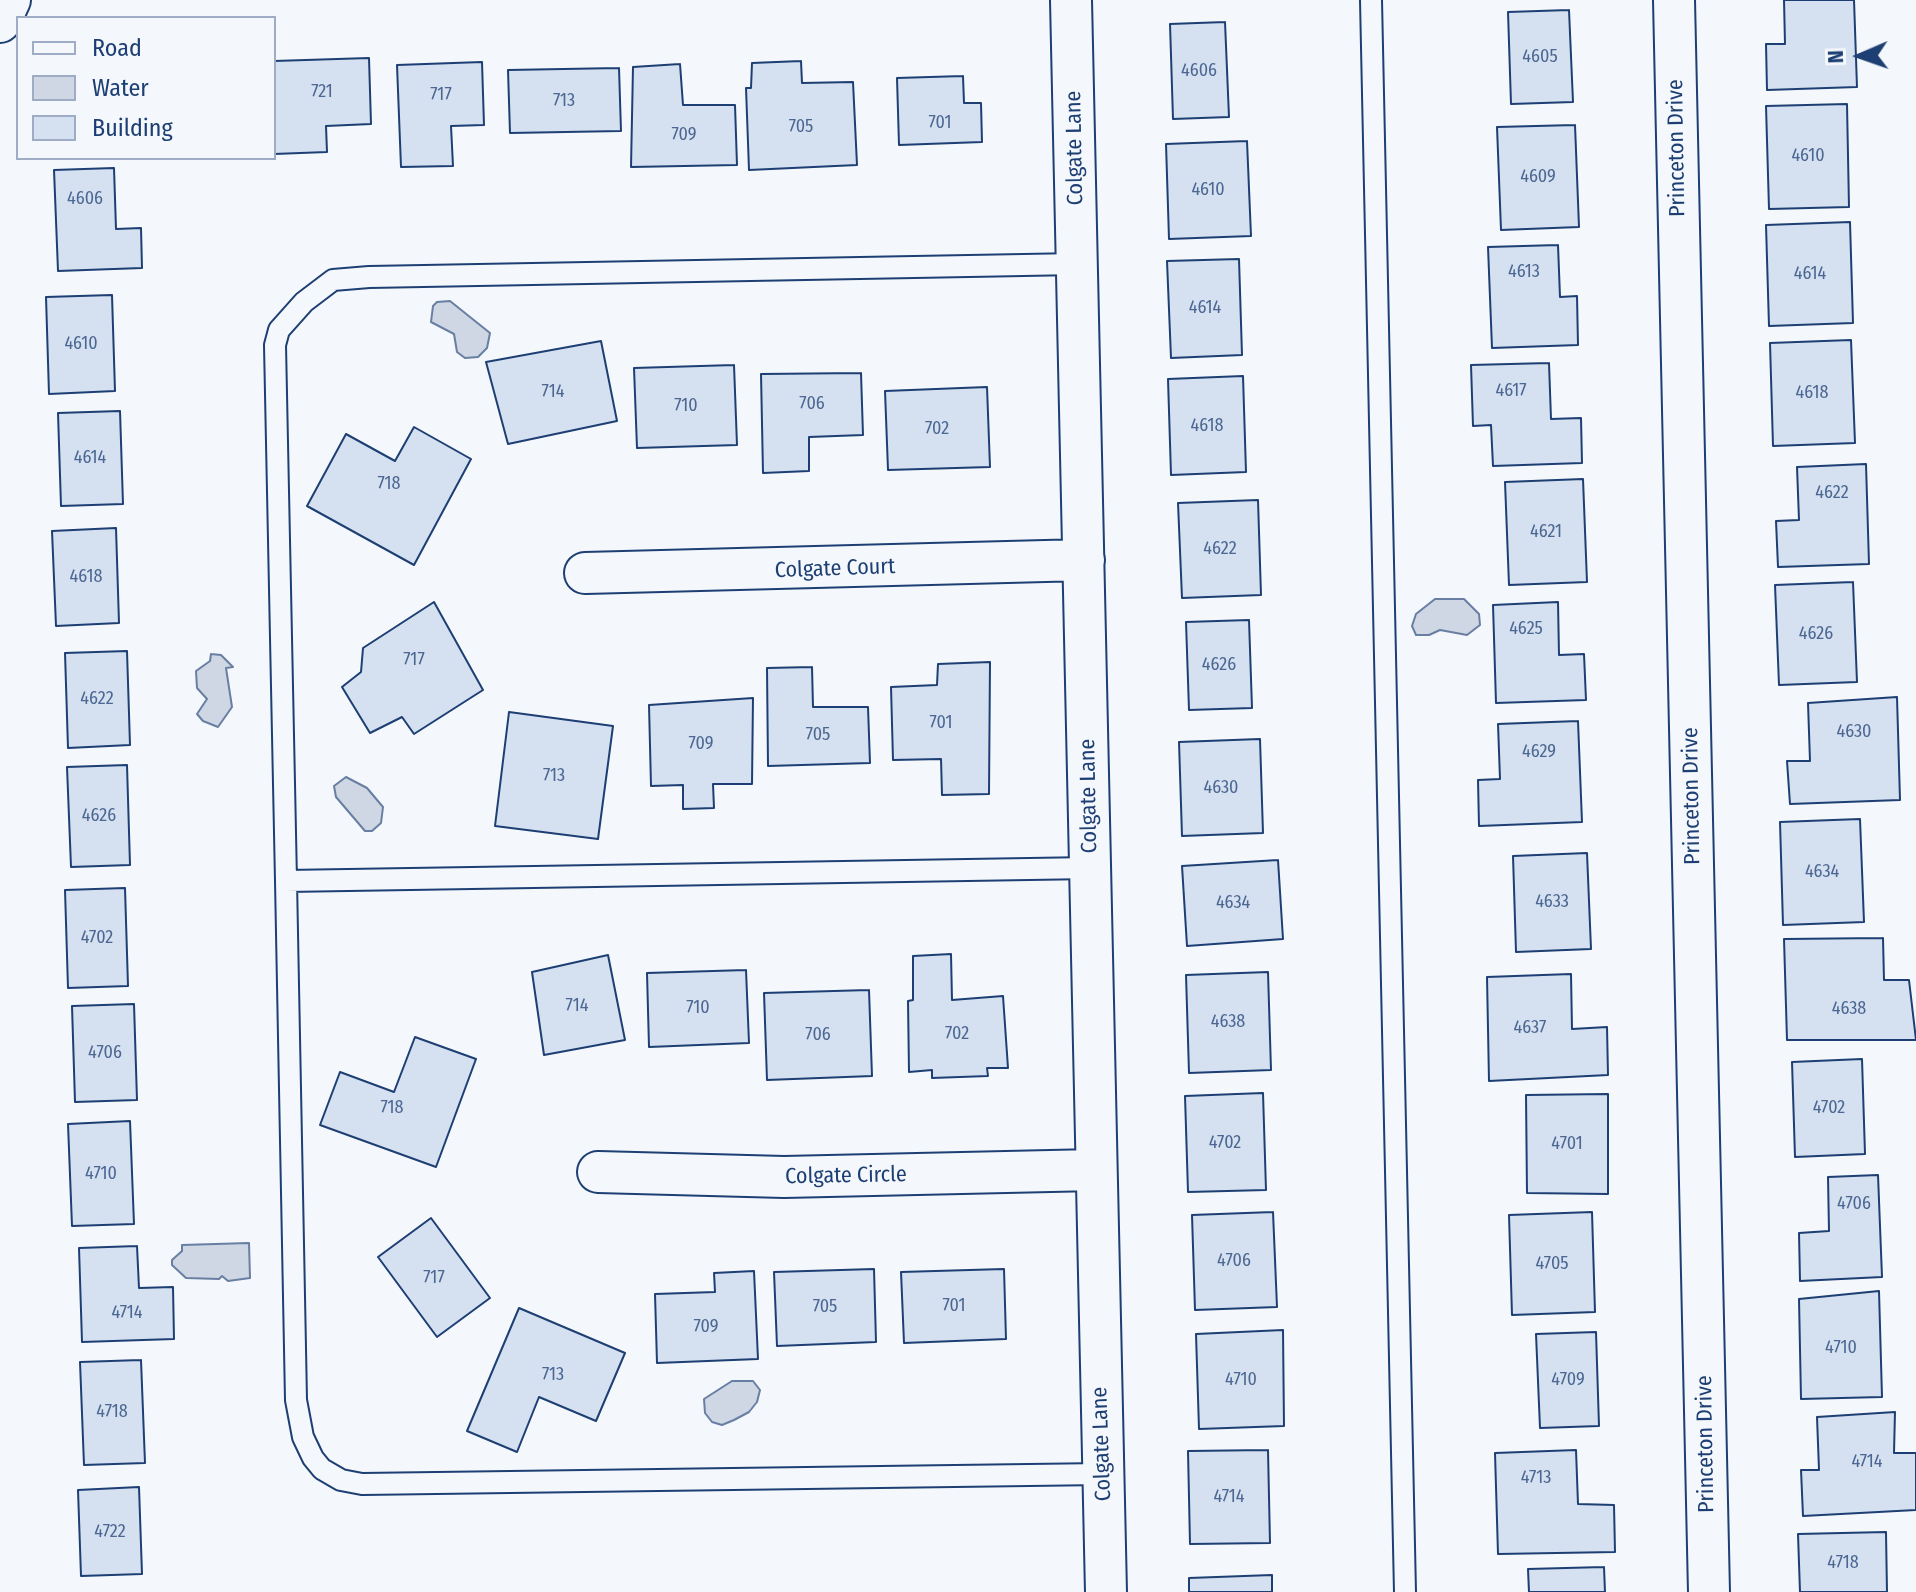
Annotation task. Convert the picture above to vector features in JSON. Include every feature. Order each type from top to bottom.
[{"type":"street","points":[[0,22],[10,0]]},
{"type":"street","name":"Colgate Lane","points":[[1071,0],[1106,1592]]},
{"type":"street","name":"Princeton Drive","points":[[1674,0],[1709,1592]]},
{"type":"street","name":"Colgate Court","points":[[585,573],[1084,560]]},
{"type":"street","name":"Colgate Circle","points":[[598,1172],[784,1177],[1095,1170]]},
{"type":"lane","points":[[1371,0],[1405,1592]]},
{"type":"lane","points":[[1078,264],[369,277],[333,280],[304,302],[279,330],[275,345],[296,1400],[303,1437],[322,1469],[341,1480],[362,1484],[1103,1474]]},
{"type":"lane","points":[[286,881],[1091,868]]},
{"type":"water","points":[[450,301],[490,333],[487,348],[478,357],[465,358],[457,352],[454,334],[431,322],[433,306],[437,302]]},
{"type":"water","points":[[1435,599],[1464,599],[1479,614],[1480,625],[1467,635],[1440,630],[1429,635],[1416,635],[1412,626],[1416,614]]},
{"type":"water","points":[[211,654],[221,655],[233,667],[226,668],[232,707],[218,727],[203,721],[197,714],[207,699],[197,688],[196,671],[210,661]]},
{"type":"water","points":[[346,777],[367,788],[383,807],[381,823],[372,831],[365,831],[336,797],[334,786]]},
{"type":"water","points":[[249,1243],[250,1278],[228,1281],[222,1276],[219,1279],[186,1278],[172,1265],[172,1260],[182,1251],[182,1245]]},
{"type":"water","points":[[732,1381],[753,1381],[760,1390],[757,1402],[749,1412],[734,1420],[722,1425],[712,1422],[705,1413],[704,1399]]},
{"type":"building","points":[[1784,0],[1854,0],[1857,87],[1767,90],[1766,44],[1785,44]]},
{"type":"building","points":[[1569,10],[1573,102],[1511,104],[1508,12]]},
{"type":"building","points":[[1225,22],[1229,117],[1173,119],[1170,24]]},
{"type":"building","points":[[369,58],[371,124],[326,126],[327,152],[276,154],[276,61]]},
{"type":"building","points":[[801,61],[802,83],[853,82],[857,165],[749,170],[746,88],[751,88],[752,63]]},
{"type":"building","points":[[482,62],[484,125],[451,126],[453,166],[401,167],[397,65]]},
{"type":"building","points":[[680,64],[683,105],[735,105],[737,165],[631,167],[633,67]]},
{"type":"building","points":[[619,68],[621,131],[510,133],[508,70]]},
{"type":"building","points":[[963,76],[964,103],[981,103],[982,142],[899,145],[897,78]]},
{"type":"building","points":[[1847,104],[1849,207],[1769,209],[1766,106]]},
{"type":"building","points":[[1575,125],[1579,227],[1501,230],[1497,127]]},
{"type":"building","points":[[1247,141],[1251,236],[1169,239],[1166,144]]},
{"type":"building","points":[[114,168],[116,229],[141,228],[142,268],[58,271],[54,170]]},
{"type":"building","points":[[1850,222],[1853,323],[1769,326],[1766,225]]},
{"type":"building","points":[[1558,245],[1560,297],[1577,296],[1578,345],[1492,348],[1488,247]]},
{"type":"building","points":[[1239,259],[1242,355],[1171,358],[1167,261]]},
{"type":"building","points":[[112,295],[115,391],[49,394],[46,297]]},
{"type":"building","points":[[1851,340],[1855,443],[1773,446],[1770,343]]},
{"type":"building","points":[[601,341],[617,421],[508,444],[486,362]]},
{"type":"building","points":[[1549,363],[1551,419],[1581,418],[1582,463],[1493,466],[1491,425],[1473,426],[1471,365]]},
{"type":"building","points":[[734,365],[737,445],[637,448],[634,368]]},
{"type":"building","points":[[861,373],[863,435],[809,437],[809,471],[763,473],[761,374]]},
{"type":"building","points":[[1243,376],[1246,472],[1171,475],[1168,379]]},
{"type":"building","points":[[987,387],[990,467],[888,470],[885,391]]},
{"type":"building","points":[[120,411],[123,504],[61,506],[58,413]]},
{"type":"building","points":[[414,427],[471,459],[414,565],[307,506],[346,434],[395,461]]},
{"type":"building","points":[[1866,464],[1869,564],[1778,567],[1776,521],[1799,520],[1797,467]]},
{"type":"building","points":[[1583,479],[1587,582],[1509,585],[1505,482]]},
{"type":"building","points":[[1258,500],[1261,595],[1182,598],[1178,503]]},
{"type":"building","points":[[116,528],[119,623],[56,626],[52,531]]},
{"type":"building","points":[[1853,582],[1857,682],[1779,685],[1775,585]]},
{"type":"building","points":[[434,602],[483,690],[414,734],[402,717],[370,733],[342,687],[361,672],[363,648]]},
{"type":"building","points":[[1558,602],[1559,655],[1584,654],[1586,700],[1496,703],[1493,605]]},
{"type":"building","points":[[1249,620],[1252,708],[1189,710],[1186,622]]},
{"type":"building","points":[[127,651],[130,745],[68,748],[65,653]]},
{"type":"building","points":[[990,662],[989,794],[942,795],[941,759],[893,760],[891,687],[937,685],[938,664]]},
{"type":"building","points":[[812,667],[813,707],[868,707],[870,763],[768,766],[767,668]]},
{"type":"building","points":[[1897,697],[1900,800],[1790,804],[1787,761],[1810,761],[1808,703]]},
{"type":"building","points":[[753,698],[752,784],[713,784],[714,808],[683,809],[683,785],[651,786],[649,705]]},
{"type":"building","points":[[509,712],[613,726],[598,839],[495,826]]},
{"type":"building","points":[[1578,721],[1582,822],[1479,826],[1478,780],[1500,779],[1498,724]]},
{"type":"building","points":[[1260,739],[1263,833],[1182,836],[1179,742]]},
{"type":"building","points":[[127,765],[130,865],[71,867],[67,767]]},
{"type":"building","points":[[1860,819],[1864,922],[1783,925],[1780,822]]},
{"type":"building","points":[[1587,853],[1591,949],[1516,952],[1513,856]]},
{"type":"building","points":[[1278,860],[1283,939],[1187,946],[1182,866]]},
{"type":"building","points":[[125,888],[128,986],[68,988],[65,890]]},
{"type":"building","points":[[1883,938],[1884,980],[1909,980],[1916,1040],[1787,1040],[1784,939]]},
{"type":"building","points":[[951,954],[952,1000],[1003,996],[1008,1068],[987,1068],[988,1076],[932,1078],[932,1070],[909,1072],[908,1001],[913,1000],[913,956]]},
{"type":"building","points":[[608,955],[625,1040],[544,1055],[532,972]]},
{"type":"building","points":[[746,970],[749,1043],[649,1047],[647,973]]},
{"type":"building","points":[[1268,972],[1271,1070],[1189,1073],[1186,975]]},
{"type":"building","points":[[1571,974],[1572,1029],[1607,1027],[1608,1075],[1489,1081],[1487,977]]},
{"type":"building","points":[[869,990],[872,1076],[767,1080],[764,993]]},
{"type":"building","points":[[134,1004],[137,1100],[75,1102],[72,1006]]},
{"type":"building","points":[[415,1037],[476,1059],[436,1167],[320,1125],[340,1072],[394,1092]]},
{"type":"building","points":[[1862,1059],[1865,1154],[1795,1157],[1792,1062]]},
{"type":"building","points":[[1263,1093],[1266,1190],[1188,1192],[1185,1096]]},
{"type":"building","points":[[1608,1094],[1608,1194],[1527,1193],[1526,1095]]},
{"type":"building","points":[[130,1121],[134,1224],[72,1226],[68,1124]]},
{"type":"building","points":[[1878,1175],[1882,1277],[1800,1281],[1799,1233],[1829,1231],[1828,1177]]},
{"type":"building","points":[[1273,1212],[1277,1307],[1195,1310],[1192,1215]]},
{"type":"building","points":[[1592,1212],[1595,1312],[1512,1315],[1509,1215]]},
{"type":"building","points":[[431,1218],[490,1298],[437,1337],[378,1257]]},
{"type":"building","points":[[137,1246],[139,1288],[173,1287],[174,1339],[82,1342],[79,1248]]},
{"type":"building","points":[[874,1269],[876,1342],[777,1346],[774,1272]]},
{"type":"building","points":[[1004,1269],[1006,1339],[904,1343],[901,1272]]},
{"type":"building","points":[[754,1271],[758,1359],[657,1363],[655,1294],[715,1292],[714,1273]]},
{"type":"building","points":[[1879,1291],[1882,1397],[1801,1399],[1799,1299]]},
{"type":"building","points":[[519,1308],[625,1353],[596,1421],[539,1397],[517,1452],[467,1431]]},
{"type":"building","points":[[1283,1330],[1284,1426],[1199,1429],[1196,1334]]},
{"type":"building","points":[[1596,1332],[1599,1426],[1540,1428],[1536,1334]]},
{"type":"building","points":[[141,1360],[145,1463],[84,1465],[80,1362]]},
{"type":"building","points":[[1895,1412],[1894,1453],[1916,1453],[1916,1510],[1803,1516],[1801,1470],[1819,1470],[1817,1417]]},
{"type":"building","points":[[1268,1450],[1270,1543],[1190,1544],[1188,1451]]},
{"type":"building","points":[[1576,1450],[1578,1504],[1614,1505],[1615,1552],[1498,1554],[1495,1453]]},
{"type":"building","points":[[139,1487],[142,1574],[81,1576],[78,1490]]},
{"type":"building","points":[[1886,1532],[1887,1592],[1800,1592],[1798,1534]]},
{"type":"building","points":[[1604,1567],[1605,1592],[1529,1592],[1528,1569]]},
{"type":"building","points":[[1272,1575],[1272,1592],[1189,1592],[1189,1578]]}]
